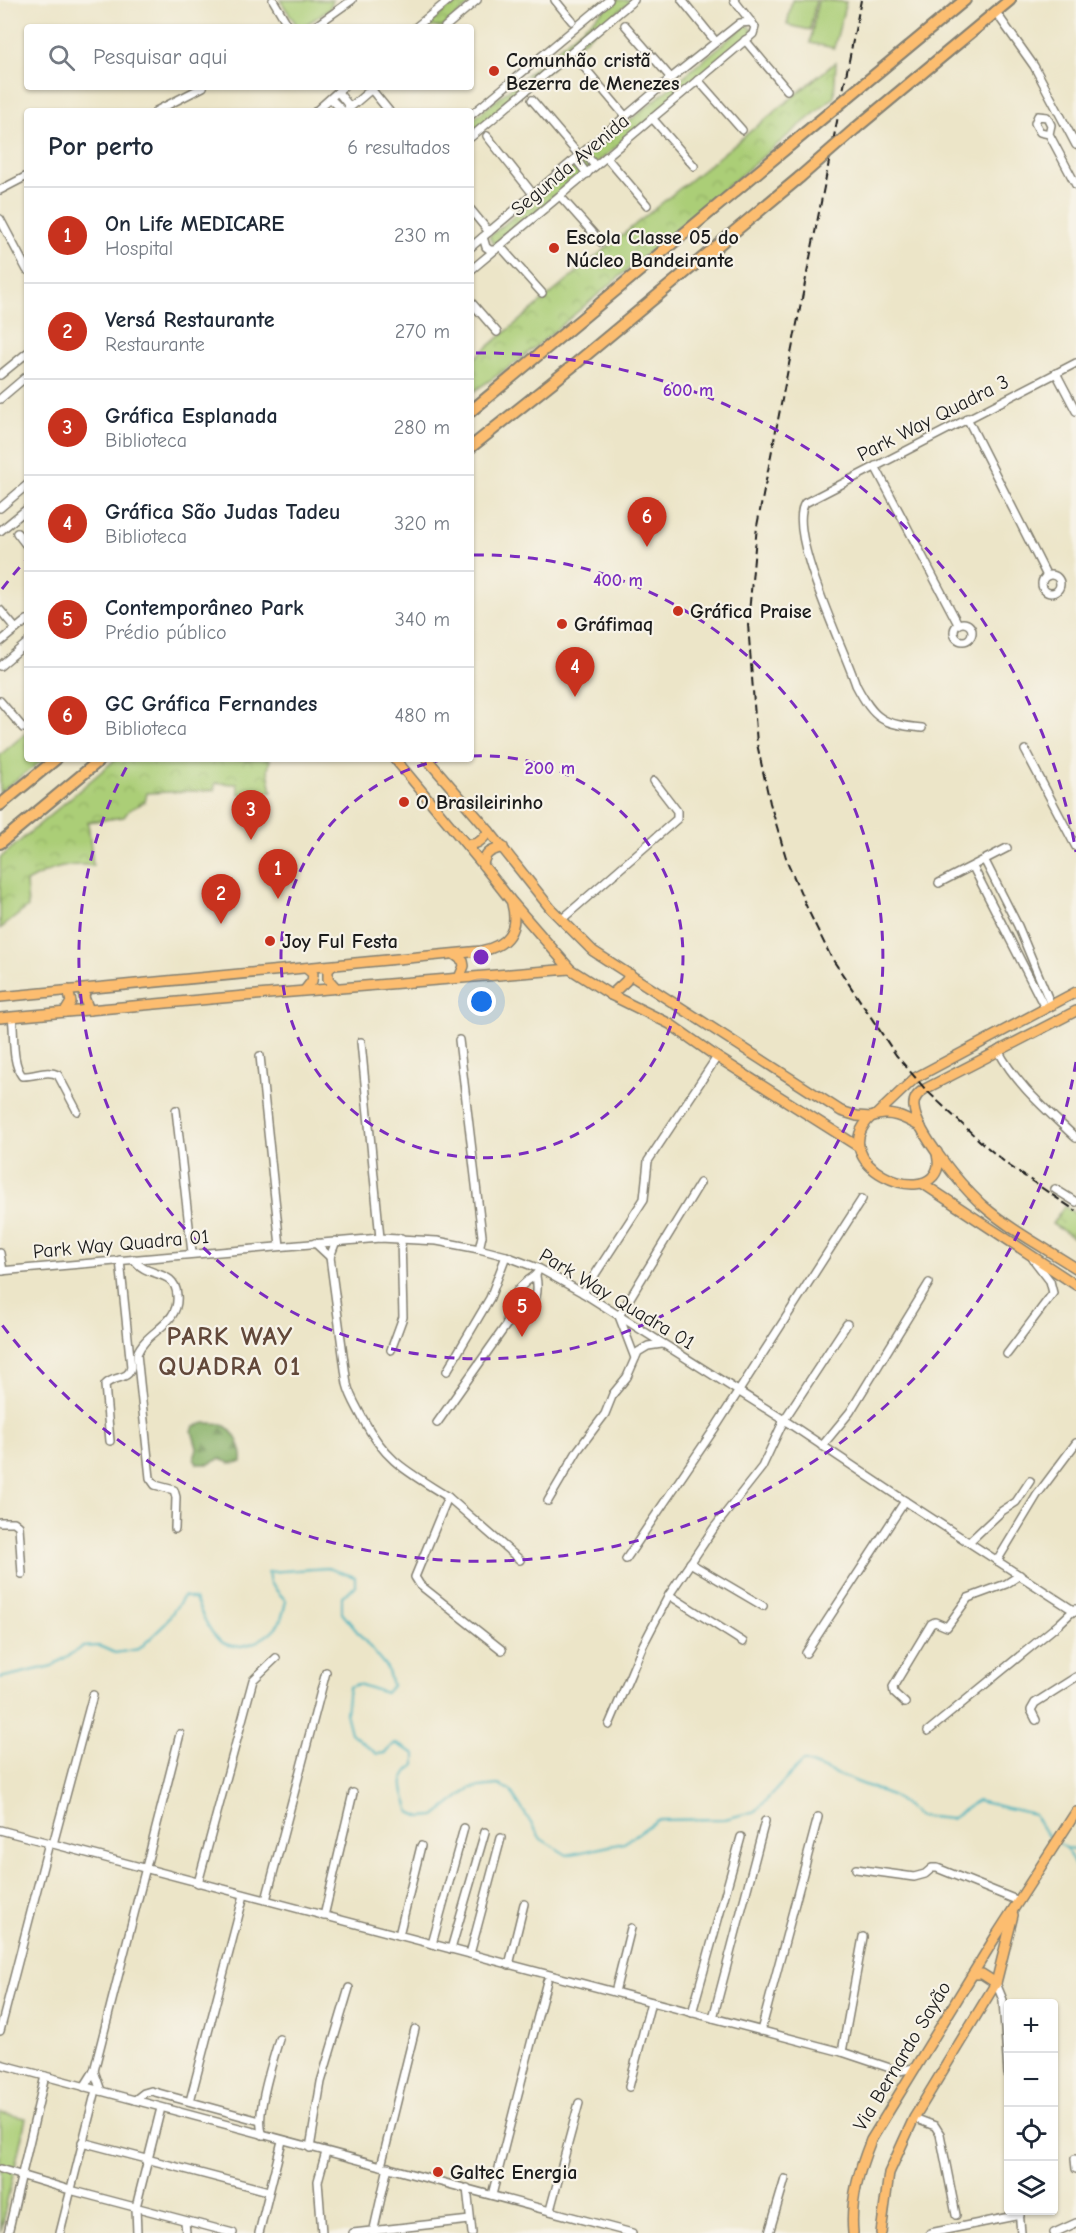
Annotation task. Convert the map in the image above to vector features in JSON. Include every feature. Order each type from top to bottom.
[{"type":"highway","points":[[474,409],[965,0]]},
{"type":"highway","points":[[474,445],[574,365],[1010,0]]},
{"type":"highway","points":[[0,806],[52,762]]},
{"type":"highway","points":[[0,843],[97,762]]},
{"type":"main road","points":[[397,762],[570,969],[611,995],[670,1024],[717,1057],[859,1147]]},
{"type":"main road","points":[[430,762],[561,920],[593,951],[841,1111],[857,1116],[886,1113],[902,1117],[921,1127]]},
{"type":"main road","points":[[466,844],[474,845],[489,831]]},
{"type":"main road","points":[[483,865],[484,856],[502,847]]},
{"type":"main road","points":[[0,997],[455,955],[490,949],[507,938],[515,916],[512,902]]},
{"type":"main road","points":[[455,955],[463,961],[464,966],[459,978]]},
{"type":"main road","points":[[332,966],[328,970],[328,979],[337,989]]},
{"type":"main road","points":[[305,990],[312,981],[313,974],[306,968]]},
{"type":"main road","points":[[0,1018],[570,969]]},
{"type":"main road","points":[[611,995],[630,974]]},
{"type":"main road","points":[[87,989],[85,1000],[89,1010]]},
{"type":"main road","points":[[65,1012],[71,1002],[68,990]]},
{"type":"main road","points":[[937,1152],[938,1167],[934,1175],[922,1183],[909,1184],[886,1178],[869,1165],[859,1147],[860,1132],[874,1115],[915,1078],[1076,992]]},
{"type":"main road","points":[[1076,1011],[918,1094],[914,1107],[921,1127],[937,1152],[980,1203],[1076,1268]]},
{"type":"main road","points":[[922,1183],[1076,1285]]},
{"type":"main road","name":"Via Bernardo Sayão","points":[[853,2233],[854,2195],[860,2168],[871,2140],[1075,1813]]},
{"type":"main road","name":"Via Bernardo Sayão","points":[[881,2233],[890,2173],[914,2118],[996,1983],[1017,1906]]},
{"type":"main road","points":[[974,1974],[982,1974],[996,1983]]},
{"type":"street","points":[[273,0],[287,24]]},
{"type":"street","points":[[318,24],[352,0]]},
{"type":"street","points":[[420,24],[449,0]]},
{"type":"street","points":[[449,24],[477,0]]},
{"type":"street","points":[[555,0],[572,21]]},
{"type":"street","points":[[474,112],[609,0]]},
{"type":"street","points":[[474,134],[634,0]]},
{"type":"street","points":[[682,0],[716,42]]},
{"type":"street","points":[[734,0],[754,25]]},
{"type":"street","points":[[995,12],[1034,66],[1076,145]]},
{"type":"street","name":"Segunda Avenida","points":[[474,246],[671,78],[740,23],[744,13]]},
{"type":"street","points":[[740,23],[754,25]]},
{"type":"street","points":[[625,25],[671,78]]},
{"type":"street","name":"Segunda Avenida","points":[[474,268],[753,34],[754,25]]},
{"type":"street","points":[[745,40],[787,90]]},
{"type":"street","points":[[579,61],[626,117]]},
{"type":"street","points":[[698,80],[742,130]]},
{"type":"street","points":[[162,108],[197,90]]},
{"type":"street","points":[[320,108],[341,90]]},
{"type":"street","points":[[342,90],[346,108]]},
{"type":"street","points":[[348,108],[371,90]]},
{"type":"street","points":[[374,90],[387,108]]},
{"type":"street","points":[[331,99],[343,108]]},
{"type":"street","points":[[532,100],[580,155],[595,166]]},
{"type":"street","points":[[652,118],[694,166]]},
{"type":"street","points":[[1049,134],[1076,185]]},
{"type":"street","points":[[487,136],[533,194]]},
{"type":"street","points":[[580,155],[587,174]]},
{"type":"street","points":[[606,157],[647,205]]},
{"type":"street","points":[[0,190],[24,178]]},
{"type":"street","points":[[560,196],[601,242]]},
{"type":"street","points":[[474,215],[486,234],[486,247],[489,250],[498,248],[542,293]]},
{"type":"street","points":[[0,219],[24,264]]},
{"type":"street","points":[[474,251],[479,254],[480,263]]},
{"type":"street","points":[[474,305],[497,332]]},
{"type":"street","points":[[0,375],[24,355]]},
{"type":"street","name":"Park Way Quadra 3","points":[[922,728],[893,725],[878,717],[856,685],[804,548],[802,508],[805,503],[1076,363]]},
{"type":"street","points":[[1056,374],[1076,411]]},
{"type":"street","points":[[0,399],[24,379]]},
{"type":"street","points":[[968,418],[1047,576]]},
{"type":"street","points":[[875,466],[958,624]]},
{"type":"street","points":[[0,508],[24,488]]},
{"type":"street","points":[[19,492],[24,494]]},
{"type":"street","points":[[0,531],[24,511]]},
{"type":"street","points":[[17,533],[24,542]]},
{"type":"street","points":[[0,610],[16,629]]},
{"type":"street","points":[[0,642],[24,622]]},
{"type":"street","points":[[0,666],[24,646]]},
{"type":"street","points":[[0,701],[23,728]]},
{"type":"street","points":[[1025,750],[1076,847]]},
{"type":"street","points":[[561,920],[677,819],[677,811],[654,781]]},
{"type":"street","points":[[939,883],[1008,848]]},
{"type":"street","points":[[985,861],[1038,971],[1048,1007]]},
{"type":"street","points":[[973,867],[1028,975],[1048,1007]]},
{"type":"street","points":[[978,878],[990,872]]},
{"type":"street","points":[[1005,932],[1018,926]]},
{"type":"street","points":[[1028,975],[1038,971]]},
{"type":"street","points":[[12,1017],[19,1073],[22,1076],[48,1072],[58,1075],[77,1111]]},
{"type":"street","points":[[459,1040],[482,1236],[479,1249]]},
{"type":"street","points":[[361,1042],[380,1238]]},
{"type":"street","points":[[998,1050],[1023,1086],[1076,1138]]},
{"type":"street","points":[[260,1056],[280,1246]]},
{"type":"street","points":[[583,1293],[644,1199],[648,1161],[717,1057]]},
{"type":"street","points":[[176,1110],[192,1253]]},
{"type":"street","points":[[634,1358],[619,1316],[700,1183]]},
{"type":"street","points":[[1055,1189],[1076,1202]]},
{"type":"street","points":[[626,1559],[862,1199]]},
{"type":"street","name":"Park Way Quadra 01","points":[[2,1271],[380,1238],[437,1241],[506,1256],[583,1293],[784,1420],[1075,1610]]},
{"type":"street","points":[[391,1350],[403,1317],[401,1238]]},
{"type":"street","points":[[336,1241],[330,1257],[347,1384],[352,1399],[371,1433],[392,1460],[448,1497],[520,1560]]},
{"type":"street","points":[[315,1243],[330,1257]]},
{"type":"street","points":[[0,1253],[2,1271]]},
{"type":"street","points":[[1007,1354],[1053,1293],[1050,1281],[1030,1255]]},
{"type":"street","points":[[447,1371],[490,1298],[506,1256]]},
{"type":"street","points":[[134,1259],[139,1267],[169,1278],[176,1286],[177,1306],[174,1315],[145,1341],[137,1354],[150,1478],[155,1485],[174,1490],[176,1497],[175,1529]]},
{"type":"street","points":[[110,1441],[105,1385],[110,1380],[126,1377],[131,1367],[120,1260]]},
{"type":"street","points":[[507,1324],[506,1312],[509,1302],[527,1281],[538,1273]]},
{"type":"street","points":[[437,1423],[507,1324],[522,1317],[531,1308],[538,1289],[538,1273]]},
{"type":"street","points":[[822,1446],[850,1412],[929,1283]]},
{"type":"street","points":[[609,1725],[643,1645],[669,1595],[714,1528],[762,1467],[784,1420],[847,1324]]},
{"type":"street","points":[[548,1501],[578,1450],[605,1414],[613,1394],[627,1377],[634,1358],[642,1348],[663,1344]]},
{"type":"street","points":[[997,1561],[1037,1495],[1076,1443]]},
{"type":"street","points":[[969,1542],[1002,1511],[1016,1502],[1030,1481]]},
{"type":"street","points":[[448,1497],[415,1577],[420,1585],[502,1650]]},
{"type":"street","points":[[806,1653],[905,1501]]},
{"type":"street","points":[[0,1522],[14,1522],[19,1526],[22,1574]]},
{"type":"street","points":[[690,1563],[763,1606]]},
{"type":"street","points":[[905,1703],[893,1691],[893,1687],[931,1624],[934,1622],[946,1627],[968,1598],[1006,1584],[1020,1575]]},
{"type":"street","points":[[669,1595],[743,1642]]},
{"type":"street","points":[[928,1731],[1075,1610]]},
{"type":"street","points":[[198,1883],[253,1680],[276,1658]]},
{"type":"street","points":[[266,1900],[326,1672]]},
{"type":"street","points":[[1036,1720],[1031,1710],[1035,1703],[1076,1677]]},
{"type":"street","points":[[0,2031],[93,1695]]},
{"type":"street","points":[[84,2087],[94,2071],[180,1734]]},
{"type":"street","points":[[324,1916],[353,1793]]},
{"type":"street","points":[[762,2031],[818,1818]]},
{"type":"street","points":[[713,2018],[765,1821]]},
{"type":"street","points":[[432,1944],[464,1828]]},
{"type":"street","points":[[0,1830],[842,2052],[899,2071],[907,2079]]},
{"type":"street","points":[[451,1949],[485,1832]]},
{"type":"street","points":[[692,2013],[741,1837]]},
{"type":"street","points":[[470,1954],[501,1838]]},
{"type":"street","points":[[399,1935],[421,1846]]},
{"type":"street","points":[[856,1869],[914,1877],[932,1868],[937,1868],[1017,1906]]},
{"type":"street","points":[[190,2101],[244,1895]]},
{"type":"street","points":[[509,1965],[524,1904]]},
{"type":"street","points":[[615,1992],[631,1928]]},
{"type":"street","points":[[842,2052],[863,1937]]},
{"type":"street","points":[[492,2195],[547,1980]]},
{"type":"street","points":[[996,1983],[1003,2000],[1007,2053]]},
{"type":"street","points":[[310,2148],[321,2082],[349,1988]]},
{"type":"street","points":[[629,2086],[651,2002]]},
{"type":"street","points":[[373,2232],[384,2167],[415,2029]]},
{"type":"street","points":[[263,2135],[260,2121],[279,2039]]},
{"type":"street","points":[[0,2064],[550,2210],[610,2230],[632,2233]]},
{"type":"street","points":[[899,2071],[914,2068]]},
{"type":"street","points":[[60,2233],[69,2190],[98,2090],[94,2071]]},
{"type":"street","points":[[8,2233],[45,2076]]},
{"type":"street","points":[[135,2100],[151,2091],[260,2121]]},
{"type":"street","points":[[550,2210],[579,2103]]},
{"type":"street","points":[[137,2233],[136,2207],[161,2108]]},
{"type":"street","points":[[914,2118],[935,2126],[940,2134],[956,2215]]},
{"type":"street","points":[[259,2233],[282,2140]]},
{"type":"street","points":[[82,2142],[268,2191]]},
{"type":"street","points":[[322,2233],[318,2181],[326,2152]]},
{"type":"street","points":[[1075,2159],[1076,2169]]},
{"type":"street","points":[[0,2169],[185,2222],[233,2233]]},
{"type":"street","points":[[769,2233],[785,2179]]},
{"type":"street","points":[[467,2188],[472,2233]]},
{"type":"street","points":[[930,2232],[1010,2215]]},
{"type":"street","points":[[1019,2215],[1021,2233]]},
{"type":"street","points":[[353,2233],[470,2220]]},
{"type":"street","points":[[185,2222],[186,2233]]},
{"type":"street","points":[[1054,2233],[1076,2223]]},
{"type":"green space","points":[[280,0],[333,0],[329,10],[307,24],[296,24]]},
{"type":"green space","points":[[458,0],[475,0],[447,24],[430,24]]},
{"type":"green space","points":[[616,0],[632,0],[474,132],[474,118]]},
{"type":"green space","points":[[792,0],[816,0],[810,30],[787,25]]},
{"type":"green space","points":[[818,0],[846,2],[834,48],[810,43]]},
{"type":"green space","points":[[747,24],[754,32],[496,247],[489,237]]},
{"type":"green space","points":[[836,62],[834,97],[544,340],[474,391],[474,358]]},
{"type":"green space","points":[[24,735],[24,762],[40,762],[0,792],[0,755]]},
{"type":"green space","points":[[112,762],[269,762],[268,770],[272,792],[239,794],[237,784],[215,783],[215,790],[147,793],[145,802],[129,810],[124,817],[88,822],[93,866],[75,865],[58,868],[26,882],[28,907],[0,929],[0,858]]},
{"type":"green space","points":[[1064,1206],[1076,1214],[1076,1239],[1052,1224]]},
{"type":"green space","points":[[206,1423],[221,1424],[230,1430],[240,1446],[242,1462],[230,1463],[219,1459],[209,1464],[197,1464],[194,1459],[197,1448],[192,1431],[194,1426]]},
{"type":"green space","points":[[0,2113],[26,2118],[0,2232]]},
{"type":"waterway","points":[[0,1678],[52,1666],[82,1647],[99,1646],[115,1653],[139,1649],[163,1626],[184,1596],[195,1599],[209,1628],[222,1642],[230,1646],[249,1645],[273,1630],[280,1621],[286,1601],[270,1583],[268,1572],[328,1568],[355,1577],[355,1587],[342,1596],[342,1613],[387,1668],[392,1685],[386,1693],[358,1684],[349,1687],[346,1713],[351,1733],[377,1754],[385,1753],[395,1743],[415,1754],[415,1765],[405,1775],[403,1786],[410,1812],[421,1817],[435,1816],[471,1788],[498,1785],[510,1790],[541,1839],[567,1855],[624,1843],[657,1820],[725,1819],[756,1811],[803,1761],[893,1796],[919,1816],[951,1819],[977,1801],[1034,1814],[1046,1834],[1055,1841]]},
{"type":"waterway","points":[[1060,1844],[1066,1848],[1076,1868]]},
{"type":"waterway","points":[[1066,1848],[1076,1849]]},
{"type":"railway","points":[[861,0],[757,526],[748,624],[757,744],[770,803],[787,861],[808,910],[831,957],[896,1055],[925,1089],[980,1141],[1008,1165],[1076,1211]]},
{"type":"place","name":"Comunhão cristã Bezerra de Menezes","points":[[494,71]]},
{"type":"place","name":"Escola Classe 05 do Núcleo Bandeirante","points":[[554,248]]},
{"type":"place","name":"GC Gráfica Fernandes","points":[[647,547]]},
{"type":"place","name":"Gráfica Praise","points":[[678,611]]},
{"type":"place","name":"Gráfimaq","points":[[562,624]]},
{"type":"place","name":"Gráfica São Judas Tadeu","points":[[575,697]]},
{"type":"place","name":"O Brasileirinho","points":[[404,802]]},
{"type":"place","name":"Gráfica Esplanada","points":[[251,840]]},
{"type":"place","name":"On Life MEDICARE","points":[[278,899]]},
{"type":"place","name":"Versá Restaurante","points":[[221,924]]},
{"type":"place","name":"Joy Ful Festa","points":[[270,941]]},
{"type":"place","name":"Contemporâneo Park","points":[[522,1337]]},
{"type":"place","name":"Galtec Energia","points":[[438,2172]]},
{"type":"district","name":"PARK WAY QUADRA 01","points":[[230,1352]]}]
